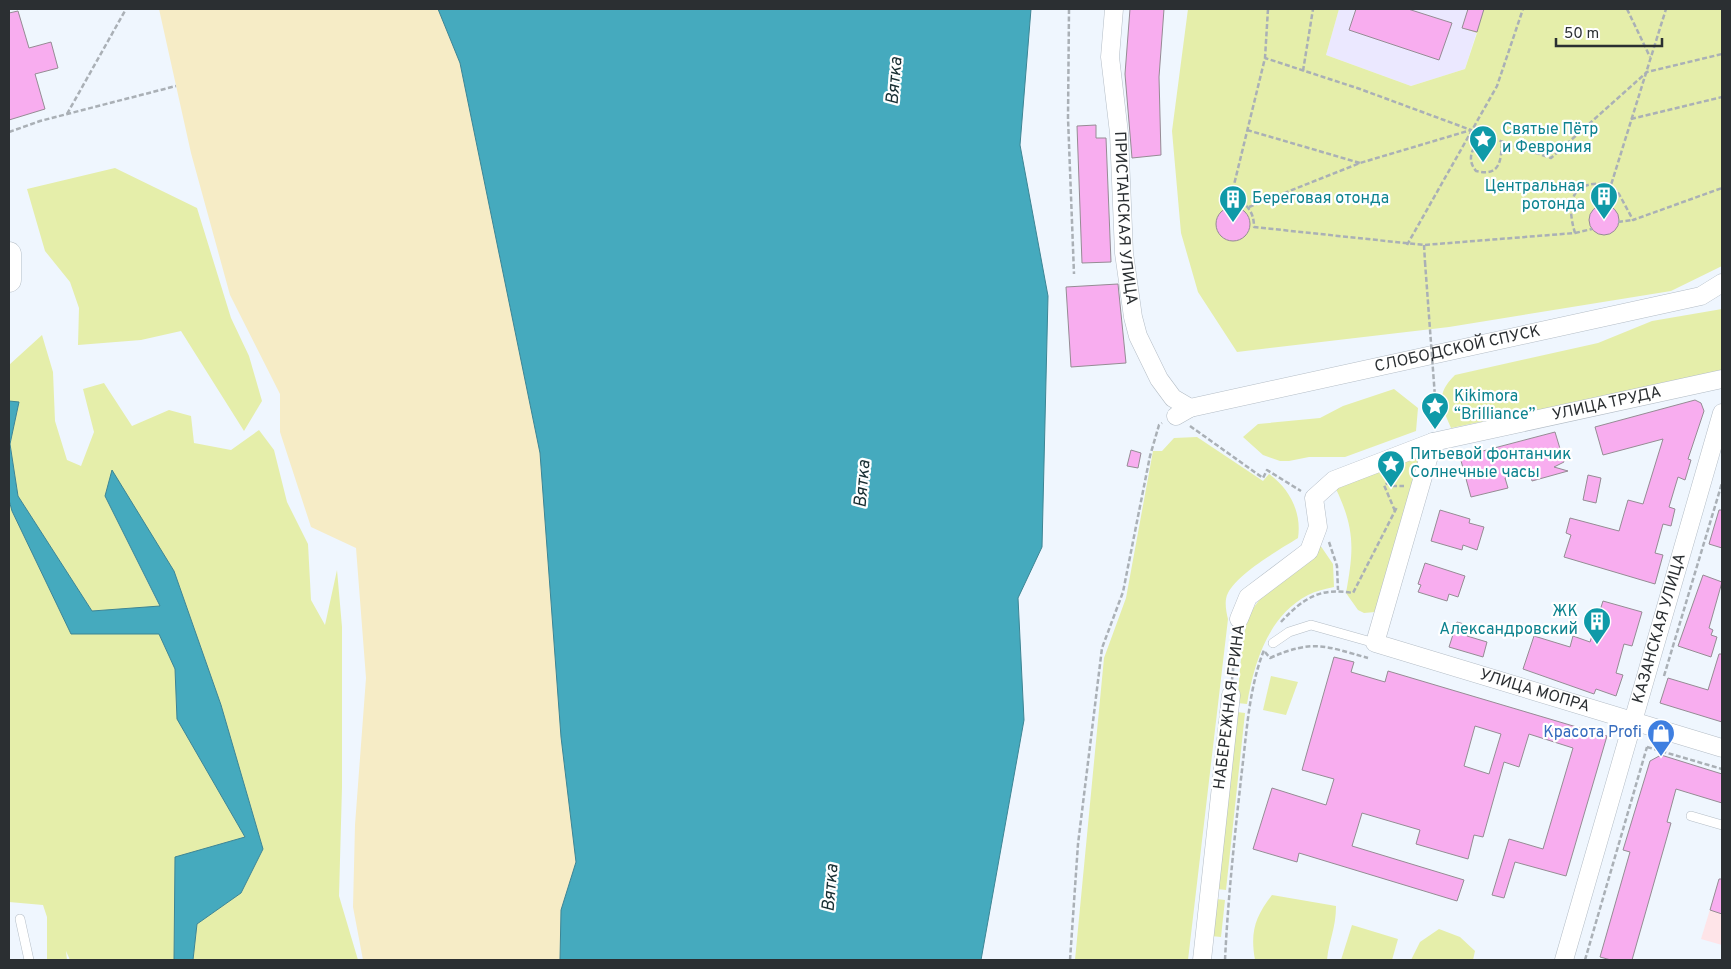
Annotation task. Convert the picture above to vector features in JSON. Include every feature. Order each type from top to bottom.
[{"type":"street","name":"ПРИСТАНСКАЯ УЛИЦА","points":[[1114,9],[1110,57],[1119,133],[1124,253],[1133,317],[1141,343],[1159,379],[1183,412]]},
{"type":"street","points":[[9,254],[9,280]]},
{"type":"street","name":"СЛОБОДСКОЙ СПУСК","points":[[1183,412],[1701,296],[1722,284]]},
{"type":"street","name":"УЛИЦА ТРУДА","points":[[1433,442],[1722,379]]},
{"type":"street","name":"КАЗАНСКАЯ УЛИЦА","points":[[1564,960],[1635,721],[1722,413]]},
{"type":"street","points":[[1375,651],[1433,442]]},
{"type":"street","name":"НАБЕРЕЖНАЯ ГРИНА","points":[[1239,619],[1248,597],[1309,551],[1318,527],[1314,498],[1334,480],[1433,442]]},
{"type":"street","name":"УЛИЦА МОПРА","points":[[1375,651],[1635,721],[1722,748]]},
{"type":"street","name":"НАБЕРЕЖНАЯ ГРИНА","points":[[1202,960],[1231,695]]},
{"type":"lane","points":[[1271,643],[1289,632],[1311,625],[1375,651]]},
{"type":"lane","points":[[1691,816],[1722,825]]},
{"type":"lane","points":[[20,919],[29,960]]},
{"type":"path","points":[[67,114],[126,9]]},
{"type":"path","points":[[1069,9],[1068,126],[1074,274]]},
{"type":"path","points":[[1228,207],[1265,58],[1268,9]]},
{"type":"path","points":[[1303,71],[1313,9]]},
{"type":"path","points":[[1406,245],[1497,86],[1523,9]]},
{"type":"path","points":[[1627,9],[1651,58]]},
{"type":"path","points":[[1607,206],[1611,185],[1666,9]]},
{"type":"path","points":[[1265,58],[1552,158],[1646,72],[1722,54]]},
{"type":"path","points":[[9,132],[67,114],[176,86]]},
{"type":"path","points":[[1631,119],[1722,97]]},
{"type":"path","points":[[1247,130],[1360,163]]},
{"type":"path","points":[[1249,207],[1360,163],[1471,130]]},
{"type":"path","points":[[1482,135],[1470,154],[1470,163],[1476,171],[1486,174],[1495,170],[1499,163],[1502,142]]},
{"type":"path","points":[[1575,233],[1571,220],[1571,204],[1576,193],[1584,185],[1594,182],[1611,185],[1619,194],[1633,220]]},
{"type":"path","points":[[1618,222],[1633,220],[1722,188]]},
{"type":"path","points":[[1231,197],[1240,200],[1249,207],[1254,219],[1254,227]]},
{"type":"path","points":[[1250,226],[1406,245],[1575,233],[1592,229]]},
{"type":"path","points":[[1424,245],[1435,397]]},
{"type":"path","points":[[1070,960],[1078,844],[1102,648],[1123,592],[1150,456],[1159,425]]},
{"type":"path","points":[[1204,438],[1263,478],[1267,470],[1292,486]]},
{"type":"path","points":[[1395,511],[1384,486],[1388,483],[1393,486],[1408,486]]},
{"type":"path","points":[[1663,678],[1722,484]]},
{"type":"path","points":[[1277,629],[1293,609],[1310,598],[1326,591],[1338,590],[1353,593],[1395,511],[1400,505]]},
{"type":"path","points":[[1318,527],[1334,554],[1339,577],[1338,590]]},
{"type":"path","name":"НАБЕРЕЖНАЯ ГРИНА","points":[[1231,695],[1239,619]]},
{"type":"path","points":[[1225,960],[1228,895],[1249,709],[1255,674],[1264,650],[1271,643]]},
{"type":"path","points":[[1264,650],[1270,658],[1287,651],[1321,645],[1375,651]]},
{"type":"path","points":[[1641,747],[1647,747],[1722,769]]},
{"type":"path","points":[[1585,960],[1647,747]]},
{"type":"shaded area","points":[[1339,9],[1484,9],[1465,69],[1411,86],[1326,55]]},
{"type":"shaded area","points":[[1719,880],[1722,881],[1722,945],[1701,939]]},
{"type":"green space","points":[[1188,9],[1339,9],[1326,55],[1411,86],[1465,69],[1477,33],[1462,28],[1468,9],[1722,9],[1722,266],[1671,291],[1449,327],[1237,352],[1198,292],[1181,233],[1172,131]]},
{"type":"green space","points":[[115,168],[197,208],[231,318],[249,356],[262,401],[244,431],[181,331],[141,340],[78,345],[79,308],[70,282],[45,251],[27,189]]},
{"type":"green space","points":[[1722,309],[1722,372],[1451,428],[1443,406],[1442,394],[1455,375],[1598,343],[1652,321]]},
{"type":"green space","points":[[42,335],[53,372],[55,421],[67,460],[81,466],[94,432],[83,389],[104,383],[132,426],[169,410],[191,416],[194,443],[231,450],[259,430],[274,450],[287,502],[308,544],[311,600],[325,625],[337,570],[342,627],[342,787],[339,896],[358,960],[193,960],[197,924],[241,893],[263,849],[221,705],[174,571],[105,496],[160,607],[92,611],[18,496],[10,444],[19,403],[9,401],[9,365]]},
{"type":"green space","points":[[1394,389],[1418,408],[1416,431],[1345,457],[1309,457],[1280,461],[1263,455],[1243,437],[1258,424],[1320,418],[1343,406]]},
{"type":"green space","points":[[1197,437],[1263,481],[1269,474],[1283,486],[1296,510],[1299,528],[1298,538],[1270,555],[1240,578],[1233,585],[1226,599],[1228,619],[1188,960],[1075,960],[1104,658],[1126,598],[1153,451],[1162,451],[1174,438]]},
{"type":"green space","points":[[1409,455],[1417,460],[1418,469],[1375,612],[1364,613],[1358,610],[1346,593],[1351,552],[1350,528],[1336,489]]},
{"type":"green space","points":[[9,500],[12,511],[71,634],[159,634],[175,669],[177,719],[245,837],[175,858],[174,960],[70,960],[66,951],[67,960],[47,960],[47,917],[43,905],[9,902]]},
{"type":"green space","points":[[1320,545],[1333,564],[1334,587],[1308,595],[1294,604],[1283,615],[1265,642],[1254,673],[1247,704],[1237,703],[1243,642],[1251,612],[1273,585]]},
{"type":"green space","points":[[1271,676],[1298,682],[1286,715],[1263,710]]},
{"type":"green space","points":[[1237,712],[1245,713],[1226,890],[1217,889]]},
{"type":"green space","points":[[1272,895],[1336,906],[1327,960],[1255,960],[1253,941],[1255,925],[1261,911]]},
{"type":"green space","points":[[1216,899],[1225,900],[1221,937],[1211,936]]},
{"type":"green space","points":[[1352,925],[1398,939],[1392,960],[1341,960]]},
{"type":"green space","points":[[1439,929],[1460,937],[1475,951],[1473,960],[1411,960],[1420,942]]},
{"type":"sand","points":[[159,9],[438,9],[460,63],[540,453],[561,737],[576,862],[561,910],[560,960],[363,960],[353,907],[355,825],[366,678],[356,548],[311,527],[280,432],[280,394],[230,295],[191,153]]},
{"type":"water","name":"Вятка","points":[[438,9],[1031,9],[1020,145],[1048,296],[1042,547],[1018,598],[1024,720],[981,960],[560,960],[561,910],[576,862],[561,737],[540,453],[460,63]]},
{"type":"water","points":[[9,401],[19,402],[10,444],[18,496],[92,611],[160,606],[105,496],[112,470],[174,571],[221,705],[263,849],[241,893],[197,924],[193,960],[174,960],[175,857],[245,837],[177,719],[175,669],[159,634],[71,634],[12,511],[9,500]]},
{"type":"building","points":[[1130,9],[1164,9],[1159,77],[1161,155],[1132,158],[1125,74]]},
{"type":"building","points":[[1356,9],[1408,9],[1452,23],[1439,60],[1349,30]]},
{"type":"building","points":[[1468,9],[1484,9],[1477,32],[1462,28]]},
{"type":"building","points":[[18,11],[29,48],[51,42],[58,68],[35,74],[45,109],[9,120],[9,13]]},
{"type":"building","points":[[1096,125],[1096,138],[1106,138],[1111,262],[1082,263],[1077,126]]},
{"type":"building","name":"Центральная ротонда","points":[[1604,205],[1610,206],[1618,214],[1618,226],[1610,234],[1604,235],[1598,234],[1590,226],[1589,220],[1590,214],[1598,206]]},
{"type":"building","name":"Береговая отонда","points":[[1233,207],[1245,212],[1250,224],[1245,236],[1233,241],[1221,236],[1216,224],[1221,212]]},
{"type":"building","points":[[1118,284],[1126,363],[1071,367],[1066,287]]},
{"type":"building","points":[[1695,400],[1701,403],[1704,411],[1688,459],[1691,460],[1685,480],[1678,477],[1669,507],[1675,509],[1671,526],[1663,524],[1655,553],[1663,555],[1655,584],[1564,557],[1571,535],[1566,533],[1570,518],[1619,531],[1628,500],[1643,504],[1663,439],[1603,455],[1595,427]]},
{"type":"building","points":[[1555,432],[1564,462],[1554,467],[1568,471],[1532,481],[1530,472],[1505,478],[1508,488],[1471,497],[1460,457]]},
{"type":"building","points":[[1131,450],[1141,453],[1138,468],[1127,466]]},
{"type":"building","points":[[1588,475],[1601,478],[1596,503],[1583,500]]},
{"type":"building","points":[[1440,510],[1470,519],[1469,523],[1484,527],[1477,550],[1463,545],[1462,550],[1431,541]]},
{"type":"building","points":[[1719,510],[1722,510],[1722,548],[1709,544]]},
{"type":"building","points":[[1425,563],[1465,576],[1458,597],[1449,594],[1447,601],[1418,592],[1421,585],[1418,584]]},
{"type":"building","points":[[1703,575],[1722,582],[1709,628],[1713,630],[1711,635],[1717,637],[1711,657],[1678,646]]},
{"type":"building","name":"ЖК Александровский","points":[[1603,601],[1642,612],[1632,646],[1624,644],[1616,673],[1623,675],[1616,696],[1596,689],[1594,694],[1523,669],[1534,636],[1570,647],[1573,636],[1590,642]]},
{"type":"building","points":[[1457,622],[1471,626],[1467,636],[1487,642],[1483,657],[1449,647]]},
{"type":"building","points":[[1719,654],[1722,654],[1722,722],[1660,703],[1668,678],[1708,690]]},
{"type":"building","points":[[1334,657],[1354,662],[1351,672],[1385,682],[1388,671],[1607,736],[1566,876],[1515,862],[1504,898],[1492,895],[1509,839],[1543,849],[1573,748],[1529,734],[1519,767],[1504,762],[1483,837],[1474,835],[1468,859],[1416,844],[1420,830],[1362,813],[1352,846],[1464,880],[1457,901],[1299,853],[1297,862],[1253,849],[1272,788],[1326,805],[1334,779],[1302,770]],"holes":[[[1475,726],[1501,734],[1489,774],[1464,766]]]},
{"type":"building","points":[[1661,755],[1722,774],[1722,803],[1676,789],[1667,822],[1671,823],[1632,960],[1611,960],[1600,957],[1630,852],[1623,850],[1650,761]]},
{"type":"building","points":[[1719,879],[1722,879],[1722,914],[1710,910]]},
{"type":"place","name":"Святые Пётр и Феврония","points":[[1483,163]]},
{"type":"place","name":"Центральная ротонда","points":[[1604,220]]},
{"type":"place","name":"Береговая отонда","points":[[1233,223]]},
{"type":"place","name":"Kikimora “Brilliance”","points":[[1435,430]]},
{"type":"place","name":"Питьевой фонтанчик Солнечные часы","points":[[1391,488]]},
{"type":"place","name":"ЖК Александровский","points":[[1597,645]]},
{"type":"place","name":"Красота Profi","points":[[1661,757]]}]
